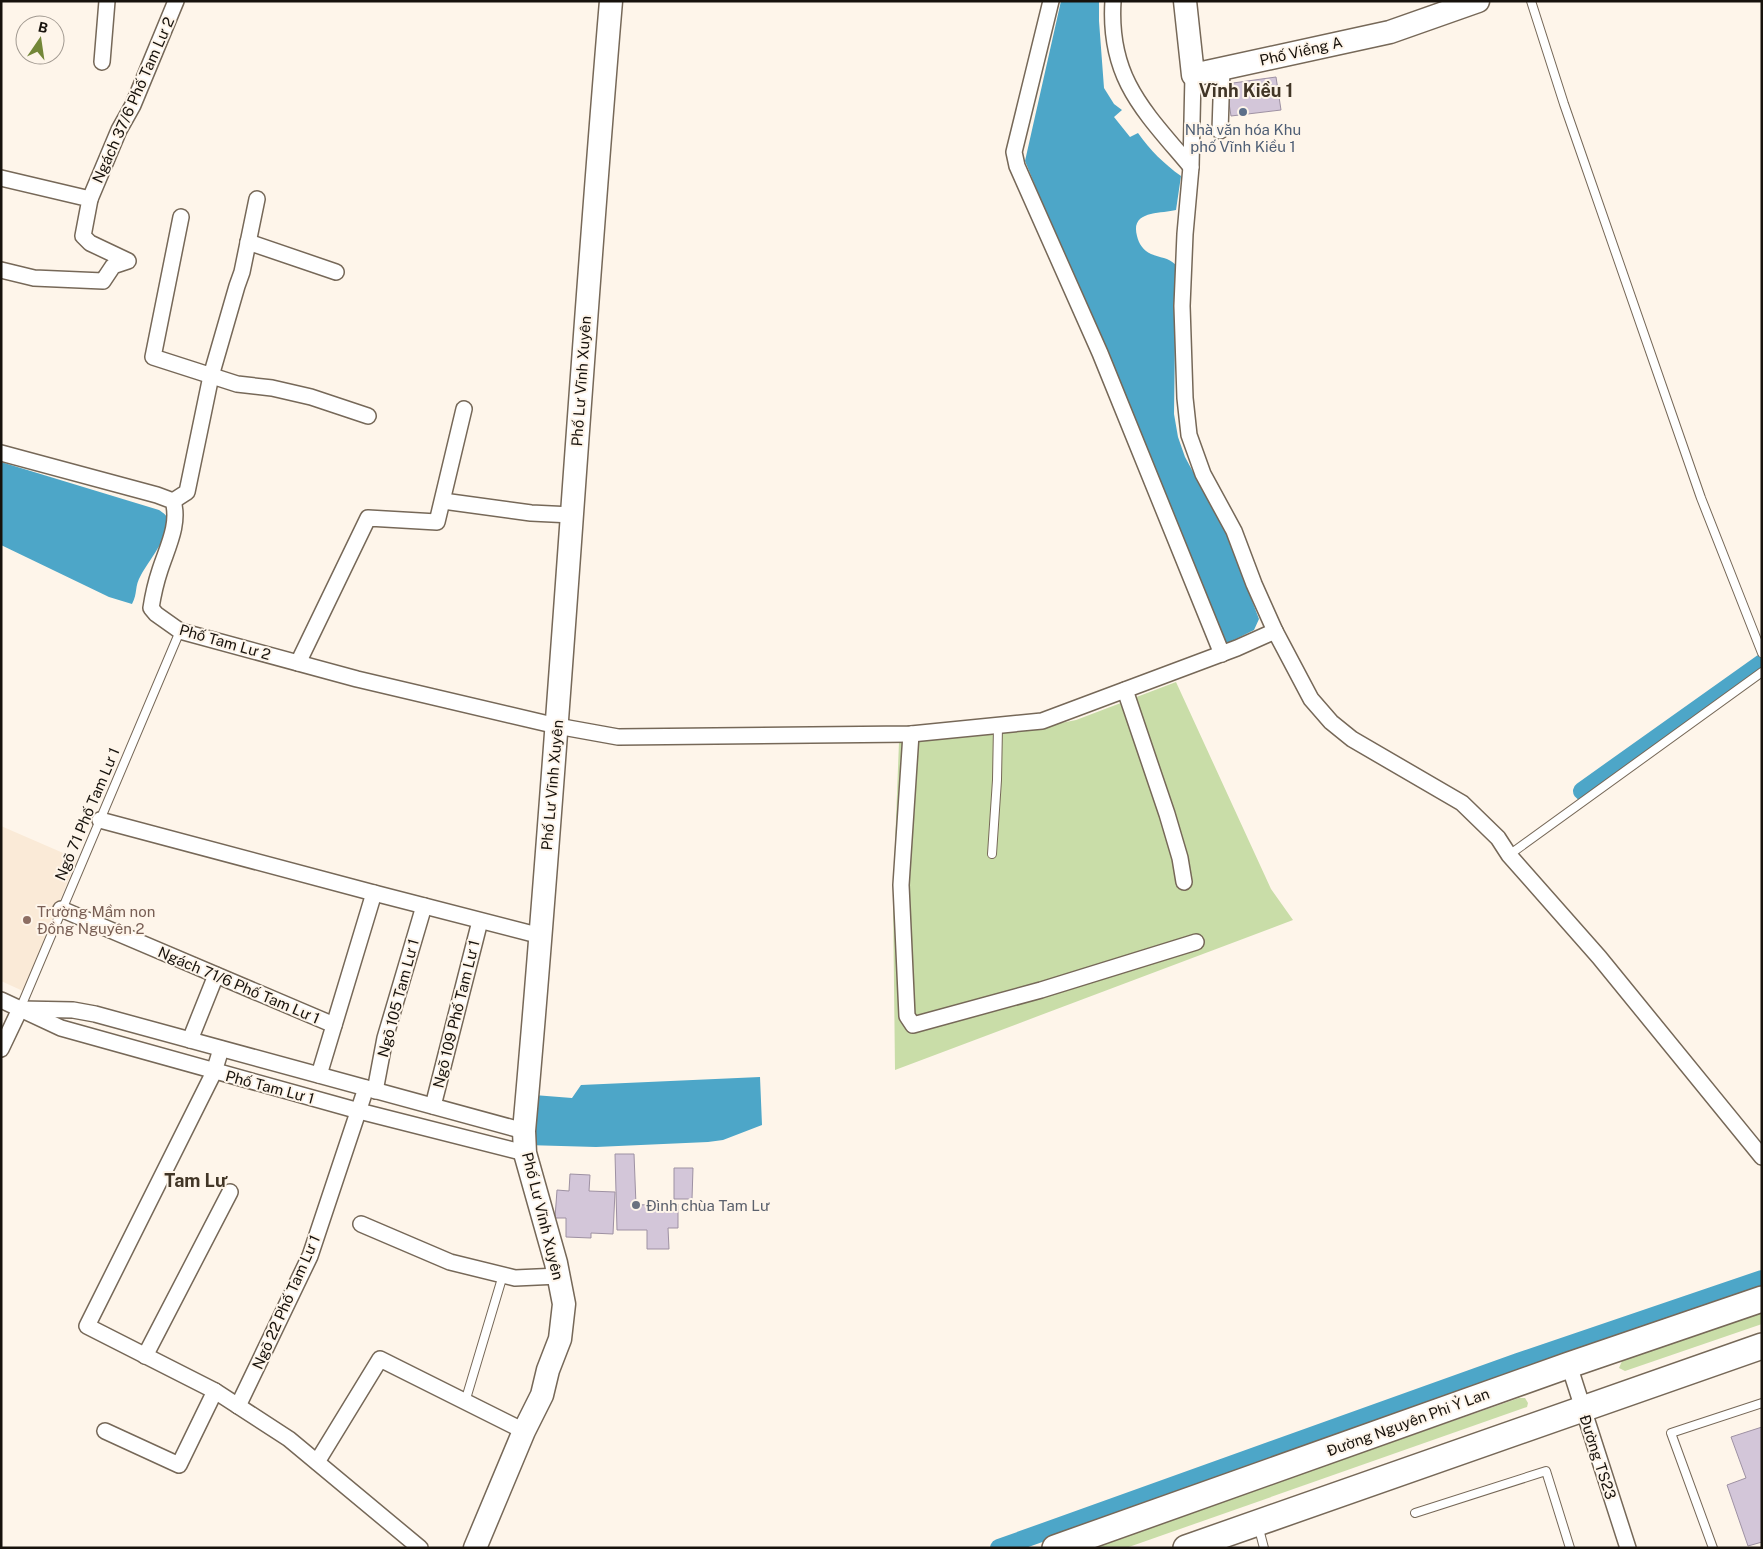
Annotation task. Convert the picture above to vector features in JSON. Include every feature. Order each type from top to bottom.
[{"type":"main road","name":"Đường Nguyên Phi Ỷ Lan","points":[[1055,1548],[1569,1365],[1762,1300]]},
{"type":"main road","points":[[1186,1548],[1762,1346]]},
{"type":"street","points":[[102,62],[106,1]]},
{"type":"street","name":"Ngách 37/6 Phố Tam Lư 2","points":[[1,270],[34,278],[103,281],[113,266],[128,261],[90,243],[83,236],[90,199],[119,130],[134,105],[176,1]]},
{"type":"street","name":"Phố Lư Vĩnh Xuyên","points":[[475,1548],[524,1431],[542,1395],[548,1370],[560,1339],[564,1304],[559,1276],[525,1142],[557,726],[592,228],[611,1]]},
{"type":"street","points":[[1051,1],[1014,152],[1017,166],[1100,353],[1222,654]]},
{"type":"street","points":[[1113,1],[1115,50],[1132,94],[1191,167]]},
{"type":"street","points":[[1185,1],[1193,75],[1191,167],[1185,234],[1182,306],[1185,398],[1189,435],[1203,474],[1234,531],[1254,584],[1275,630],[1311,699],[1331,722],[1352,739],[1462,803],[1498,838],[1509,855],[1599,957],[1762,1157]]},
{"type":"street","name":"Phố Viềng A","points":[[1193,75],[1390,32],[1478,1]]},
{"type":"street","points":[[1220,131],[1222,69]]},
{"type":"street","points":[[1,178],[90,199]]},
{"type":"street","points":[[1,454],[157,495],[172,501],[187,492],[211,376],[242,272],[257,200]]},
{"type":"street","points":[[181,217],[153,357],[237,384],[272,388],[312,397],[368,416]]},
{"type":"street","points":[[248,242],[336,272]]},
{"type":"street","points":[[298,663],[368,518],[437,522],[464,409]]},
{"type":"street","name":"Phố Tam Lư 2","points":[[172,501],[176,510],[171,537],[160,570],[151,608],[156,614],[180,631],[366,681],[557,726],[618,737],[911,734],[1042,721],[1222,654],[1275,630]]},
{"type":"street","points":[[443,501],[531,514],[572,515]]},
{"type":"street","points":[[1126,690],[1167,814],[1180,858],[1184,882]]},
{"type":"street","points":[[911,734],[901,885],[907,1016],[913,1025],[1041,990],[1196,942]]},
{"type":"street","points":[[100,820],[540,936]]},
{"type":"street","points":[[319,1075],[374,893]]},
{"type":"street","name":"Ngõ 105 Tam Lư 1","points":[[359,1111],[370,1089],[424,906]]},
{"type":"street","name":"Ngách 71/6 Phố Tam Lư 1","points":[[61,909],[334,1025]]},
{"type":"street","name":"Ngõ 109 Phố Tam Lư 1","points":[[433,1106],[480,921]]},
{"type":"street","points":[[190,1040],[216,975]]},
{"type":"street","name":"Phố Tam Lư 1","points":[[1,1000],[60,1028],[214,1072],[359,1111],[525,1142]]},
{"type":"street","points":[[1,1049],[20,1009]]},
{"type":"street","name":"Phố Tam Lư 1","points":[[20,1009],[73,1010],[95,1014],[433,1106],[525,1142]]},
{"type":"street","points":[[221,1049],[214,1072],[87,1326],[214,1392],[289,1438],[420,1548]]},
{"type":"street","name":"Ngõ 22 Phố Tam Lư 1","points":[[238,1406],[310,1256],[359,1111]]},
{"type":"street","points":[[145,1356],[230,1192]]},
{"type":"street","points":[[361,1224],[450,1262],[515,1278],[559,1276]]},
{"type":"street","points":[[317,1462],[380,1359],[524,1431]]},
{"type":"street","name":"Đường TS23","points":[[1569,1365],[1628,1548]]},
{"type":"street","points":[[105,1431],[179,1465],[214,1392]]},
{"type":"lane","points":[[1531,1],[1571,123],[1701,498],[1762,653]]},
{"type":"lane","name":"Ngõ 71 Phố Tam Lư 1","points":[[20,1009],[180,631]]},
{"type":"lane","points":[[1509,855],[1762,672]]},
{"type":"lane","points":[[992,854],[997,780],[998,726]]},
{"type":"lane","points":[[465,1402],[503,1275]]},
{"type":"lane","points":[[1713,1548],[1672,1433],[1762,1403]]},
{"type":"lane","points":[[1414,1513],[1546,1470],[1570,1548]]},
{"type":"lane","points":[[1257,1523],[1264,1548]]},
{"type":"shaded area","name":"Trường Mầm non Đồng Nguyên 2","points":[[1,826],[77,859],[23,991],[1,981]]},
{"type":"green space","points":[[1176,682],[1271,889],[1293,920],[895,1070],[893,897],[899,742],[1031,729],[1076,720]]},
{"type":"green space","points":[[1762,1311],[1762,1324],[1625,1371],[1619,1368],[1622,1361]]},
{"type":"green space","points":[[1519,1398],[1525,1398],[1528,1403],[1527,1407],[1126,1548],[1088,1548]]},
{"type":"water","points":[[1061,1],[1099,1],[1104,88],[1114,104],[1122,110],[1114,117],[1130,137],[1138,133],[1169,167],[1181,176],[1176,210],[1142,217],[1136,228],[1138,239],[1144,249],[1176,265],[1174,414],[1178,437],[1185,457],[1227,535],[1259,619],[1254,630],[1230,642],[1222,642],[1025,161]]},
{"type":"water","points":[[1,462],[159,510],[165,514],[168,522],[165,534],[139,579],[132,604],[109,597],[1,545]]},
{"type":"water","points":[[760,1077],[762,1125],[723,1140],[596,1147],[526,1145],[534,1095],[572,1098],[581,1085]]},
{"type":"building","points":[[1276,77],[1281,110],[1231,116],[1226,84]]},
{"type":"building","points":[[615,1154],[634,1154],[636,1205],[678,1204],[678,1228],[668,1228],[669,1249],[647,1249],[647,1230],[617,1230]]},
{"type":"building","points":[[674,1168],[693,1168],[692,1199],[674,1199]]},
{"type":"building","points":[[570,1174],[590,1175],[589,1191],[615,1192],[613,1234],[591,1233],[591,1238],[566,1237],[566,1218],[555,1218],[557,1190],[569,1191]]},
{"type":"building","points":[[1762,1427],[1762,1542],[1748,1546],[1727,1485],[1746,1478],[1731,1437]]},
{"type":"waterway","points":[[1582,791],[1762,663]]},
{"type":"waterway","points":[[999,1548],[1518,1362],[1762,1279]]},
{"type":"place","name":"Nhà văn hóa Khu phố Vĩnh Kiều 1","points":[[1243,112]]},
{"type":"place","name":"Trường Mầm non Đồng Nguyên 2","points":[[27,920]]},
{"type":"place","name":"Đình chùa Tam Lư","points":[[636,1205]]},
{"type":"district","name":"Vĩnh Kiều 1","points":[[1246,90]]},
{"type":"district","name":"Tam Lư","points":[[196,1180]]}]
